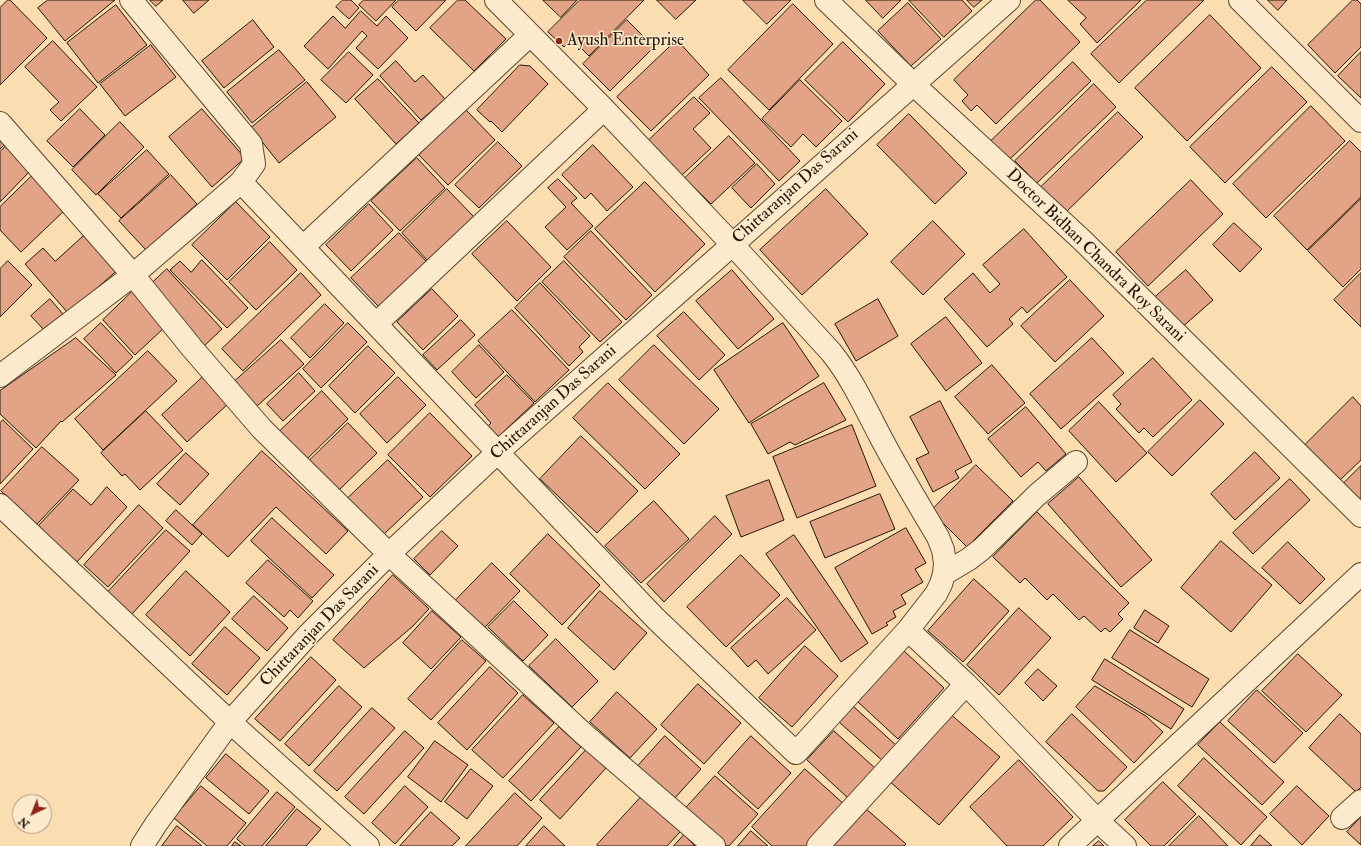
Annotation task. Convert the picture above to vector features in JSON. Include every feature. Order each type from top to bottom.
[{"type":"street","points":[[2,373],[133,275],[241,182],[254,164],[251,144],[132,0]]},
{"type":"street","points":[[241,182],[655,618],[796,753],[908,630],[936,594],[944,574],[945,563],[943,550],[938,537],[879,434],[857,390],[844,368],[831,352],[732,244],[604,109],[496,0]]},
{"type":"street","name":"Doctor Bidhan Chandra Roy Sarani","points":[[826,0],[913,84],[1082,240],[1361,516]]},
{"type":"street","name":"Chittaranjan Das Sarani","points":[[142,846],[156,824],[230,722],[308,635],[389,554],[498,452],[1009,0]]},
{"type":"street","points":[[1240,0],[1361,121]]},
{"type":"street","points":[[303,247],[530,35]]},
{"type":"street","points":[[376,324],[604,109]]},
{"type":"street","points":[[0,123],[133,275],[192,348],[262,429],[389,554],[584,735],[714,846]]},
{"type":"street","points":[[944,574],[969,559],[982,549],[1037,495],[1076,462]]},
{"type":"street","points":[[0,505],[230,722],[368,846]]},
{"type":"street","points":[[1070,846],[1361,574]]},
{"type":"street","points":[[908,630],[966,684],[1098,821],[1125,846]]},
{"type":"street","points":[[818,846],[966,684]]},
{"type":"street","points":[[1342,818],[1361,801]]},
{"type":"building","points":[[8,0],[10,0],[47,38],[0,85],[0,8]]},
{"type":"building","points":[[48,0],[115,0],[65,41],[38,8]]},
{"type":"building","points":[[150,0],[163,0],[156,6]]},
{"type":"building","points":[[183,0],[209,0],[194,13]]},
{"type":"building","points":[[343,0],[351,0],[359,8],[349,19],[336,7]]},
{"type":"building","points":[[364,0],[396,0],[376,21],[359,5]]},
{"type":"building","points":[[399,0],[446,0],[416,31],[392,7]]},
{"type":"building","points":[[458,0],[465,0],[506,39],[474,71],[430,28]]},
{"type":"building","points":[[543,0],[577,0],[561,17]]},
{"type":"building","points":[[580,0],[644,0],[589,56],[572,39],[564,47],[548,32]]},
{"type":"building","points":[[657,0],[696,0],[676,19]]},
{"type":"building","points":[[743,0],[791,0],[767,24]]},
{"type":"building","points":[[866,0],[901,0],[883,18]]},
{"type":"building","points":[[909,0],[962,0],[972,11],[944,37]]},
{"type":"building","points":[[967,0],[982,0],[974,7]]},
{"type":"building","points":[[1036,0],[1040,0],[1080,42],[996,124],[977,105],[971,111],[962,101],[968,95],[954,80]]},
{"type":"building","points":[[1068,0],[1141,0],[1097,43],[1080,24],[1086,18]]},
{"type":"building","points":[[1147,0],[1204,0],[1119,83],[1091,54]]},
{"type":"building","points":[[1268,0],[1287,0],[1278,10]]},
{"type":"building","points":[[1353,0],[1357,0],[1361,4],[1361,47],[1335,73],[1308,45]]},
{"type":"building","points":[[908,3],[941,39],[911,66],[878,31]]},
{"type":"building","points":[[793,4],[833,44],[769,110],[728,70]]},
{"type":"building","points":[[116,5],[147,45],[98,83],[67,43]]},
{"type":"building","points":[[361,11],[377,26],[386,16],[408,38],[378,69],[356,48],[367,36],[362,31],[328,69],[304,46],[333,16],[345,28]]},
{"type":"building","points":[[1210,15],[1261,68],[1187,141],[1135,88]]},
{"type":"building","points":[[253,20],[274,47],[224,88],[202,61]]},
{"type":"building","points":[[627,20],[654,47],[610,91],[583,64]]},
{"type":"building","points":[[677,40],[709,75],[651,131],[617,97]]},
{"type":"building","points":[[53,41],[97,87],[61,121],[50,110],[59,102],[25,67]]},
{"type":"building","points":[[843,42],[885,84],[848,122],[805,80]]},
{"type":"building","points":[[151,45],[176,77],[125,116],[100,84]]},
{"type":"building","points":[[279,50],[305,80],[252,123],[227,92]]},
{"type":"building","points":[[349,52],[373,75],[346,103],[321,80]]},
{"type":"building","points":[[1361,52],[1361,98],[1338,76]]},
{"type":"building","points":[[396,61],[415,82],[423,75],[445,99],[421,120],[380,76]]},
{"type":"building","points":[[1073,62],[1091,81],[1009,160],[991,141]]},
{"type":"building","points":[[520,65],[530,66],[548,84],[502,132],[477,110]]},
{"type":"building","points":[[1272,67],[1307,102],[1225,183],[1190,147]]},
{"type":"building","points":[[721,78],[800,161],[779,181],[699,98]]},
{"type":"building","points":[[378,79],[419,123],[396,144],[355,99]]},
{"type":"building","points":[[800,80],[842,121],[816,147],[803,134],[791,147],[762,119]]},
{"type":"building","points":[[307,82],[336,117],[279,163],[251,128]]},
{"type":"building","points":[[1094,84],[1116,107],[1037,183],[1015,161]]},
{"type":"building","points":[[694,97],[710,113],[693,129],[711,148],[682,175],[649,140]]},
{"type":"building","points":[[1311,106],[1345,141],[1266,218],[1233,184]]},
{"type":"building","points":[[80,109],[105,135],[73,167],[47,141]]},
{"type":"building","points":[[202,109],[245,158],[212,187],[169,137]]},
{"type":"building","points":[[466,110],[495,140],[448,185],[419,155]]},
{"type":"building","points":[[1118,112],[1143,137],[1065,213],[1040,188]]},
{"type":"building","points":[[909,114],[967,173],[935,204],[877,145]]},
{"type":"building","points":[[120,122],[144,147],[96,195],[72,170]]},
{"type":"building","points":[[729,136],[755,163],[711,204],[685,178]]},
{"type":"building","points":[[0,139],[5,144],[0,149]]},
{"type":"building","points":[[1350,141],[1361,152],[1361,197],[1307,250],[1274,216]]},
{"type":"building","points":[[498,142],[522,166],[479,208],[455,185]]},
{"type":"building","points":[[7,145],[32,169],[0,202],[0,152]]},
{"type":"building","points":[[593,145],[633,187],[607,211],[591,193],[585,199],[562,175]]},
{"type":"building","points":[[147,150],[169,174],[121,218],[98,194]]},
{"type":"building","points":[[417,158],[445,188],[400,231],[371,201]]},
{"type":"building","points":[[757,164],[775,184],[751,208],[732,188]]},
{"type":"building","points":[[34,174],[67,208],[21,252],[0,230],[0,207]]},
{"type":"building","points":[[171,175],[197,204],[146,250],[119,221]]},
{"type":"building","points":[[558,179],[577,198],[571,203],[593,226],[567,250],[545,227],[566,207],[548,188]]},
{"type":"building","points":[[1191,180],[1223,214],[1148,286],[1116,252]]},
{"type":"building","points":[[645,182],[705,244],[655,292],[595,229]]},
{"type":"building","points":[[447,189],[474,217],[428,261],[402,233]]},
{"type":"building","points":[[826,189],[868,234],[802,295],[760,250]]},
{"type":"building","points":[[1361,199],[1361,269],[1343,287],[1308,251]]},
{"type":"building","points":[[236,202],[270,237],[227,280],[192,245]]},
{"type":"building","points":[[369,204],[393,230],[351,271],[326,245]]},
{"type":"building","points":[[507,221],[551,267],[517,301],[472,254]]},
{"type":"building","points":[[933,221],[965,254],[923,295],[891,262]]},
{"type":"building","points":[[1234,223],[1262,249],[1240,272],[1213,245]]},
{"type":"building","points":[[1024,229],[1067,277],[1027,313],[1022,307],[1009,319],[1013,324],[987,347],[944,299],[973,273],[990,293],[1000,284],[983,265]]},
{"type":"building","points":[[591,231],[652,295],[626,320],[564,257]]},
{"type":"building","points":[[88,232],[120,268],[68,313],[25,264],[43,248],[55,261]]},
{"type":"building","points":[[399,233],[427,262],[379,307],[351,278]]},
{"type":"building","points":[[270,242],[297,270],[256,310],[229,282]]},
{"type":"building","points":[[202,260],[248,308],[227,328],[170,270],[180,261],[191,272]]},
{"type":"building","points":[[8,261],[32,285],[0,317],[0,269]]},
{"type":"building","points":[[564,261],[622,322],[600,342],[542,282]]},
{"type":"building","points":[[167,269],[222,329],[203,347],[148,287]]},
{"type":"building","points":[[732,270],[774,319],[738,349],[696,301]]},
{"type":"building","points":[[1186,270],[1213,300],[1180,329],[1153,299]]},
{"type":"building","points":[[301,273],[321,295],[243,371],[222,349]]},
{"type":"building","points":[[1361,273],[1361,327],[1334,300]]},
{"type":"building","points":[[1070,280],[1104,316],[1055,362],[1021,326]]},
{"type":"building","points":[[540,283],[590,336],[579,347],[583,352],[569,366],[515,308]]},
{"type":"building","points":[[432,289],[458,316],[423,350],[397,322]]},
{"type":"building","points":[[132,292],[165,327],[135,355],[103,320]]},
{"type":"building","points":[[50,299],[63,314],[45,331],[31,316]]},
{"type":"building","points":[[878,299],[898,336],[856,361],[835,324]]},
{"type":"building","points":[[325,304],[344,323],[310,358],[291,338]]},
{"type":"building","points":[[512,310],[569,370],[535,402],[478,341]]},
{"type":"building","points":[[684,312],[725,355],[699,380],[657,336]]},
{"type":"building","points":[[946,317],[982,363],[946,391],[911,344]]},
{"type":"building","points":[[461,320],[475,335],[437,370],[423,355]]},
{"type":"building","points":[[101,323],[133,357],[116,373],[84,339]]},
{"type":"building","points":[[348,323],[367,342],[321,388],[303,369]]},
{"type":"building","points":[[783,323],[819,376],[749,423],[714,370]]},
{"type":"building","points":[[76,338],[116,375],[62,422],[61,421],[36,448],[0,414],[0,391]]},
{"type":"building","points":[[1092,338],[1124,373],[1061,429],[1030,394]]},
{"type":"building","points":[[281,340],[304,364],[257,406],[235,381]]},
{"type":"building","points":[[479,345],[504,372],[476,398],[452,372]]},
{"type":"building","points":[[654,345],[719,409],[684,444],[619,380]]},
{"type":"building","points":[[368,346],[395,373],[355,413],[329,386]]},
{"type":"building","points":[[148,351],[177,381],[103,450],[75,419]]},
{"type":"building","points":[[1153,358],[1192,400],[1153,437],[1144,428],[1139,433],[1116,409],[1121,404],[1113,395]]},
{"type":"building","points":[[992,365],[1025,403],[988,434],[955,397]]},
{"type":"building","points":[[299,373],[315,391],[283,421],[267,404]]},
{"type":"building","points":[[205,375],[230,402],[187,442],[162,415]]},
{"type":"building","points":[[507,375],[534,403],[498,437],[488,426],[491,423],[475,405]]},
{"type":"building","points":[[398,377],[426,405],[387,443],[360,414]]},
{"type":"building","points":[[608,383],[680,454],[645,489],[573,418]]},
{"type":"building","points":[[824,383],[846,420],[795,445],[790,442],[768,454],[751,424]]},
{"type":"building","points":[[322,391],[348,419],[307,459],[280,431]]},
{"type":"building","points":[[1353,397],[1361,406],[1361,460],[1338,482],[1303,447]]},
{"type":"building","points":[[1200,400],[1224,424],[1172,476],[1148,452]]},
{"type":"building","points":[[940,401],[972,462],[955,471],[959,478],[933,492],[916,459],[929,453],[910,417]]},
{"type":"building","points":[[1099,402],[1147,453],[1116,482],[1069,431]]},
{"type":"building","points":[[1026,407],[1066,454],[1046,471],[1038,462],[1021,477],[988,439]]},
{"type":"building","points":[[146,411],[183,450],[140,490],[125,474],[122,476],[101,453]]},
{"type":"building","points":[[430,413],[472,456],[430,497],[388,455]]},
{"type":"building","points":[[3,420],[33,449],[0,484],[0,423]]},
{"type":"building","points":[[348,423],[377,453],[339,490],[310,460]]},
{"type":"building","points":[[852,425],[876,486],[797,518],[773,457]]},
{"type":"building","points":[[581,436],[638,491],[597,533],[540,479]]},
{"type":"building","points":[[42,447],[79,480],[37,524],[1,491]]},
{"type":"building","points":[[262,451],[348,531],[326,554],[276,507],[228,557],[193,525]]},
{"type":"building","points":[[1255,452],[1280,478],[1235,520],[1211,494]]},
{"type":"building","points":[[186,453],[209,474],[180,505],[157,484]]},
{"type":"building","points":[[388,460],[423,497],[382,536],[347,499]]},
{"type":"building","points":[[976,465],[1013,501],[967,547],[931,511]]},
{"type":"building","points":[[1361,466],[1361,504],[1342,485]]},
{"type":"building","points":[[1079,477],[1152,560],[1121,587],[1048,504]]},
{"type":"building","points":[[1290,479],[1310,500],[1253,554],[1233,533]]},
{"type":"building","points":[[769,480],[784,520],[741,537],[726,496]]},
{"type":"building","points":[[107,487],[127,507],[76,563],[37,527],[73,489],[91,505]]},
{"type":"building","points":[[880,494],[895,529],[825,558],[810,522]]},
{"type":"building","points":[[654,501],[689,539],[641,583],[605,546]]},
{"type":"building","points":[[139,505],[163,528],[108,587],[84,565]]},
{"type":"building","points":[[176,510],[202,534],[192,545],[166,521]]},
{"type":"building","points":[[1037,512],[1129,603],[1118,614],[1123,619],[1110,632],[1105,628],[1101,632],[1084,616],[1079,620],[1053,594],[1047,600],[1025,578],[1020,583],[993,557]]},
{"type":"building","points":[[715,516],[732,534],[664,602],[647,584]]},
{"type":"building","points":[[272,518],[334,575],[312,598],[251,541]]},
{"type":"building","points":[[906,528],[926,563],[915,569],[923,582],[901,595],[906,604],[893,611],[896,617],[886,623],[888,625],[872,634],[835,568]]},
{"type":"building","points":[[166,530],[190,551],[132,614],[108,592]]},
{"type":"building","points":[[442,531],[458,546],[430,575],[414,559]]},
{"type":"building","points":[[548,534],[600,585],[562,625],[510,574]]},
{"type":"building","points":[[794,535],[868,643],[841,662],[766,554]]},
{"type":"building","points":[[1221,541],[1272,585],[1231,632],[1181,588]]},
{"type":"building","points":[[1288,542],[1325,579],[1300,604],[1262,568]]},
{"type":"building","points":[[741,555],[780,595],[726,647],[687,607]]},
{"type":"building","points":[[268,560],[313,601],[298,618],[290,610],[284,617],[246,583]]},
{"type":"building","points":[[492,563],[520,591],[484,628],[455,601]]},
{"type":"building","points":[[186,571],[230,612],[190,656],[146,615]]},
{"type":"building","points":[[393,575],[429,609],[413,626],[364,668],[333,640]]},
{"type":"building","points":[[974,579],[1009,611],[963,662],[928,631]]},
{"type":"building","points":[[600,591],[647,633],[614,670],[568,628]]},
{"type":"building","points":[[254,596],[288,628],[267,651],[232,619]]},
{"type":"building","points":[[787,598],[816,630],[768,674],[756,660],[748,667],[731,648]]},
{"type":"building","points":[[514,601],[548,635],[523,661],[488,627]]},
{"type":"building","points":[[1019,608],[1051,638],[999,695],[967,665]]},
{"type":"building","points":[[1145,610],[1169,626],[1158,643],[1134,628]]},
{"type":"building","points":[[432,611],[461,637],[431,669],[403,643]]},
{"type":"building","points":[[225,627],[260,658],[227,695],[192,664]]},
{"type":"building","points":[[1130,630],[1209,679],[1192,707],[1112,658]]},
{"type":"building","points":[[556,639],[598,681],[572,707],[529,666]]},
{"type":"building","points":[[462,640],[486,661],[431,720],[408,699]]},
{"type":"building","points":[[805,646],[838,676],[792,727],[759,698]]},
{"type":"building","points":[[904,651],[944,688],[898,739],[858,702]]},
{"type":"building","points":[[1298,654],[1342,695],[1306,732],[1262,691]]},
{"type":"building","points":[[311,657],[336,680],[280,741],[255,719]]},
{"type":"building","points":[[1105,659],[1184,709],[1171,729],[1092,680]]},
{"type":"building","points":[[490,667],[518,693],[467,750],[438,723]]},
{"type":"building","points":[[1038,669],[1057,686],[1043,701],[1025,683]]},
{"type":"building","points":[[698,684],[741,723],[704,764],[661,725]]},
{"type":"building","points":[[339,686],[362,707],[309,766],[285,744]]},
{"type":"building","points":[[1095,686],[1146,716],[1163,732],[1134,763],[1076,707]]},
{"type":"building","points":[[1257,690],[1303,733],[1274,763],[1228,721]]},
{"type":"building","points":[[617,692],[657,729],[630,758],[590,722]]},
{"type":"building","points":[[523,695],[554,723],[503,778],[472,750]]},
{"type":"building","points":[[853,706],[898,747],[884,762],[839,722]]},
{"type":"building","points":[[372,708],[395,728],[337,791],[314,771]]},
{"type":"building","points":[[948,712],[1000,757],[939,825],[888,780]]},
{"type":"building","points":[[1072,714],[1127,767],[1104,791],[1098,791],[1046,742]]},
{"type":"building","points":[[1340,714],[1361,734],[1361,787],[1356,792],[1309,748]]},
{"type":"building","points":[[1220,722],[1284,782],[1262,805],[1198,745]]},
{"type":"building","points":[[559,727],[581,747],[531,801],[509,781]]},
{"type":"building","points":[[405,731],[424,748],[364,814],[345,797]]},
{"type":"building","points":[[834,731],[876,769],[849,799],[807,760]]},
{"type":"building","points":[[665,736],[701,769],[674,799],[638,766]]},
{"type":"building","points":[[751,736],[791,773],[758,809],[718,773]]},
{"type":"building","points":[[435,741],[468,765],[441,802],[408,777]]},
{"type":"building","points":[[586,750],[606,768],[560,819],[540,800]]},
{"type":"building","points":[[226,754],[269,791],[249,814],[206,778]]},
{"type":"building","points":[[1204,758],[1267,817],[1241,845],[1178,786]]},
{"type":"building","points":[[1019,760],[1073,817],[1043,846],[1007,846],[970,807]]},
{"type":"building","points":[[471,769],[493,786],[467,819],[445,802]]},
{"type":"building","points":[[805,769],[846,806],[810,846],[772,846],[752,827]]},
{"type":"building","points":[[715,776],[758,814],[729,846],[727,846],[685,809]]},
{"type":"building","points":[[1163,782],[1196,814],[1164,846],[1151,846],[1125,820]]},
{"type":"building","points":[[201,786],[246,823],[227,846],[207,846],[174,818]]},
{"type":"building","points":[[405,786],[428,807],[395,844],[372,823]]},
{"type":"building","points":[[1297,786],[1329,816],[1302,845],[1270,814]]},
{"type":"building","points":[[277,792],[295,807],[262,846],[245,846],[237,839]]},
{"type":"building","points":[[515,793],[542,818],[517,846],[466,846]]},
{"type":"building","points":[[642,796],[681,831],[667,846],[597,845]]},
{"type":"building","points":[[864,807],[906,844],[904,846],[829,846]]},
{"type":"building","points":[[297,809],[321,829],[306,846],[266,846]]},
{"type":"building","points":[[431,812],[460,838],[452,846],[400,846]]},
{"type":"building","points":[[1199,816],[1228,846],[1169,846]]},
{"type":"building","points":[[1361,817],[1361,845],[1347,832]]},
{"type":"building","points":[[177,826],[202,846],[162,846]]},
{"type":"building","points":[[544,826],[565,846],[526,846]]},
{"type":"building","points":[[751,831],[768,846],[738,846]]},
{"type":"building","points":[[684,835],[695,846],[674,846]]},
{"type":"building","points":[[1260,835],[1272,846],[1251,846]]},
{"type":"building","points":[[1099,841],[1104,846],[1093,846]]},
{"type":"building","points":[[235,842],[241,846],[232,846]]},
{"type":"place","name":"Ayush Enterprise","points":[[559,41]]}]
